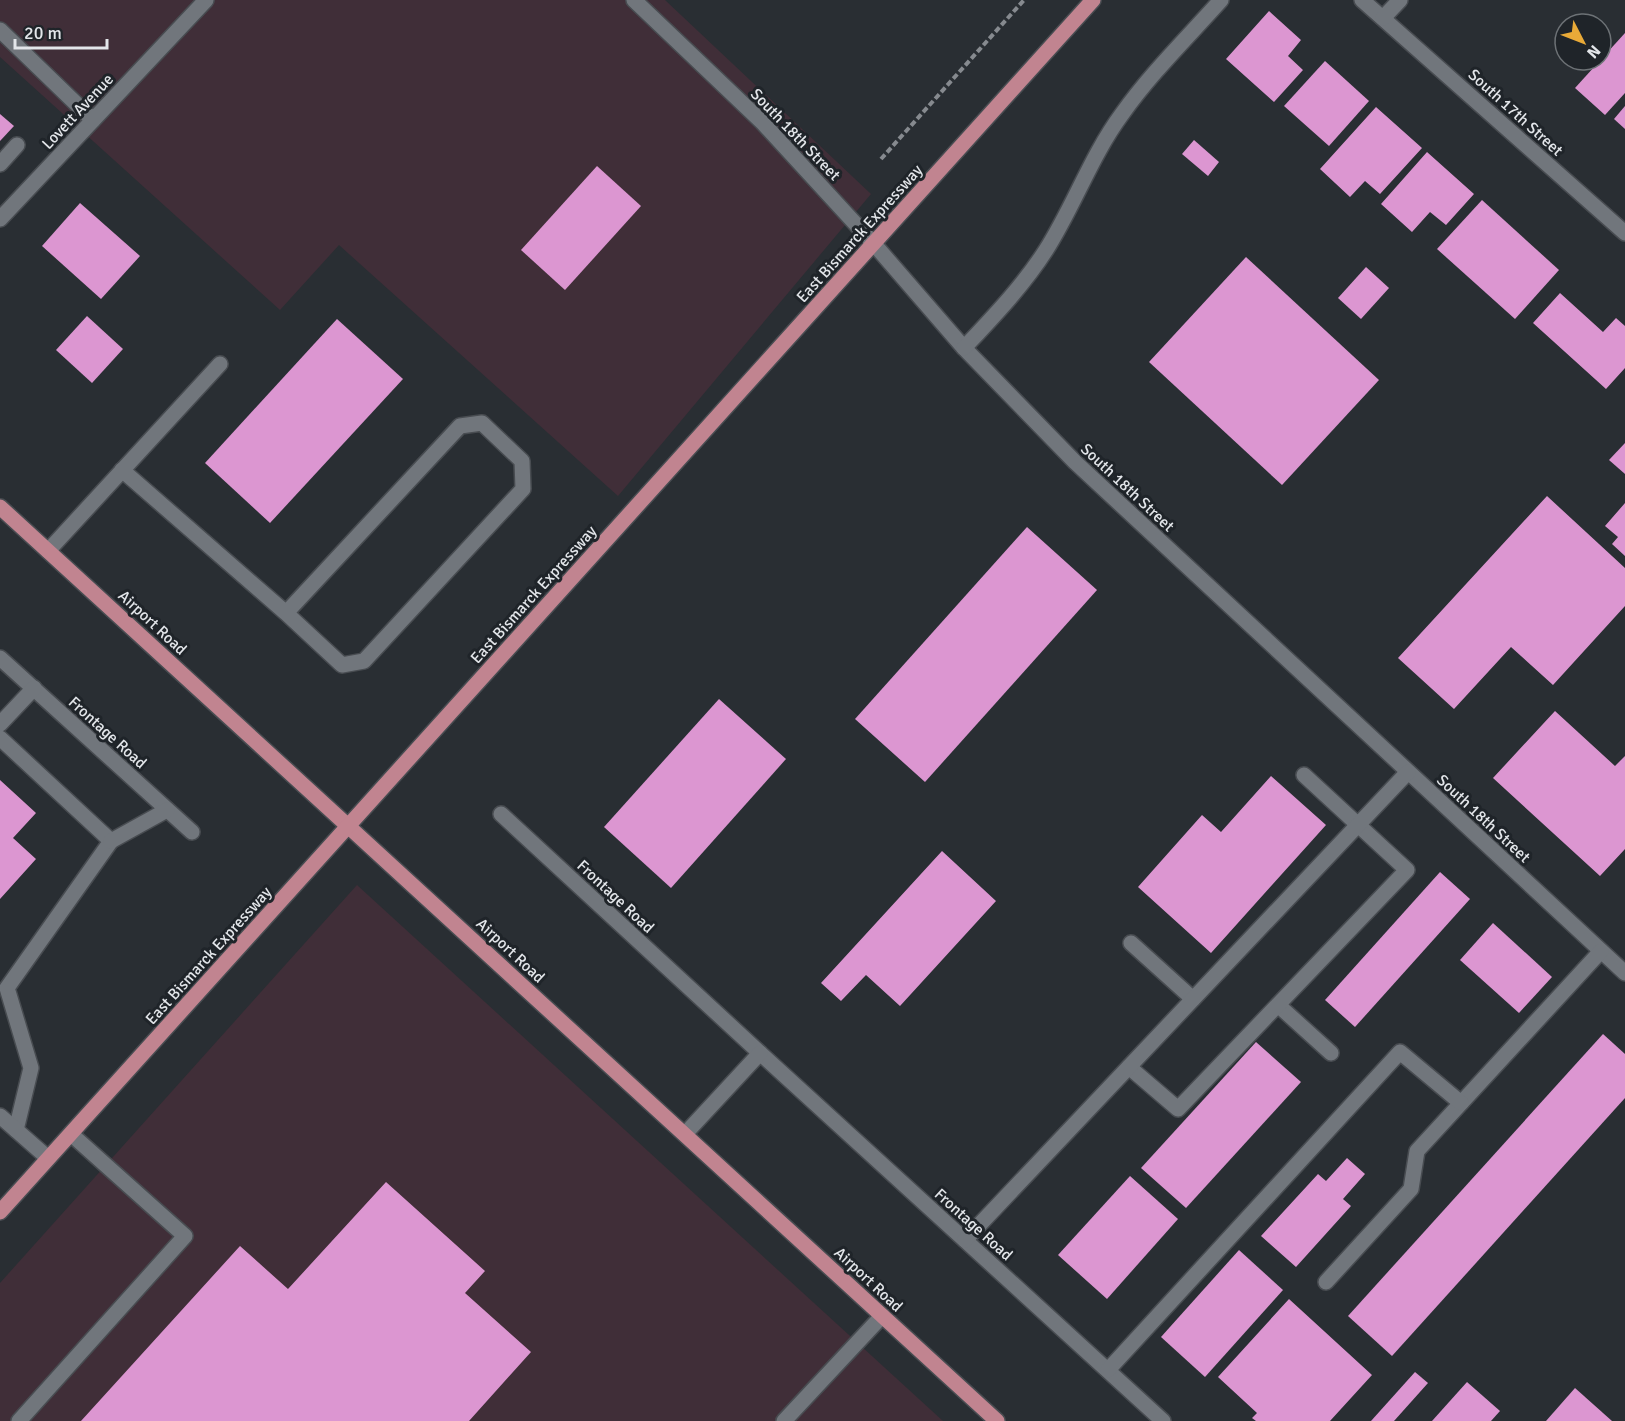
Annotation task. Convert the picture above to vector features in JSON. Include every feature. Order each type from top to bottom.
[{"type":"main road","name":"East Bismarck Expressway","points":[[0,1212],[1093,0]]},
{"type":"main road","name":"Airport Road","points":[[0,507],[997,1421]]},
{"type":"street","name":"Lovett Avenue","points":[[0,219],[206,0]]},
{"type":"street","name":"South 18th Street","points":[[634,0],[762,122],[874,244],[964,348],[1083,471],[1625,974]]},
{"type":"street","points":[[964,348],[1010,298],[1046,250],[1108,134],[1137,93],[1221,0]]},
{"type":"street","name":"South 17th Street","points":[[1362,0],[1625,233]]},
{"type":"street","points":[[1383,18],[1400,0]]},
{"type":"street","points":[[0,30],[93,120]]},
{"type":"street","points":[[0,164],[17,145]]},
{"type":"street","points":[[48,551],[220,364]]},
{"type":"street","points":[[122,470],[342,665],[364,661],[523,489],[522,461],[482,423],[459,426],[286,613]]},
{"type":"street","name":"Frontage Road","points":[[0,658],[192,832]]},
{"type":"street","points":[[0,724],[34,688]]},
{"type":"street","points":[[0,738],[111,841]]},
{"type":"street","points":[[965,1240],[1408,772]]},
{"type":"street","points":[[1129,1067],[1178,1109],[1407,870],[1304,775]]},
{"type":"street","points":[[16,1130],[31,1068],[7,988],[111,841],[167,810]]},
{"type":"street","name":"Frontage Road","points":[[501,814],[1163,1421]]},
{"type":"street","points":[[1131,943],[1193,999]]},
{"type":"street","points":[[1326,1282],[1411,1189],[1417,1151],[1601,951]]},
{"type":"street","points":[[1278,1005],[1331,1053]]},
{"type":"street","points":[[1108,1370],[1400,1052],[1461,1103]]},
{"type":"street","points":[[685,1134],[760,1053]]},
{"type":"street","points":[[0,1116],[48,1158]]},
{"type":"street","points":[[19,1421],[185,1236],[71,1134]]},
{"type":"street","points":[[784,1421],[882,1316]]},
{"type":"path","points":[[881,159],[1024,0]]},
{"type":"shaded area","points":[[0,0],[665,0],[871,194],[618,496],[339,245],[280,310],[0,57]]},
{"type":"shaded area","points":[[357,885],[943,1421],[0,1421],[0,1283]]},
{"type":"building","points":[[1269,11],[1301,40],[1288,56],[1303,70],[1274,102],[1226,59]]},
{"type":"building","points":[[1625,33],[1625,93],[1605,115],[1575,88],[1590,72],[1613,72],[1613,46]]},
{"type":"building","points":[[1325,61],[1369,101],[1329,146],[1284,106]]},
{"type":"building","points":[[1625,106],[1625,129],[1614,119]]},
{"type":"building","points":[[1376,107],[1422,148],[1380,194],[1365,181],[1350,197],[1320,169]]},
{"type":"building","points":[[0,114],[14,126],[0,141]]},
{"type":"building","points":[[1194,140],[1219,162],[1208,176],[1182,154]]},
{"type":"building","points":[[1427,152],[1474,194],[1446,225],[1430,212],[1412,232],[1381,204]]},
{"type":"building","points":[[597,166],[641,206],[565,290],[521,250]]},
{"type":"building","points":[[1482,200],[1559,270],[1515,319],[1437,249]]},
{"type":"building","points":[[80,203],[140,256],[101,299],[42,246]]},
{"type":"building","points":[[1246,257],[1379,380],[1282,485],[1149,362]]},
{"type":"building","points":[[1366,267],[1389,288],[1361,319],[1338,298]]},
{"type":"building","points":[[1560,293],[1603,332],[1616,318],[1625,326],[1625,368],[1606,389],[1533,323]]},
{"type":"building","points":[[87,316],[123,349],[92,383],[56,350]]},
{"type":"building","points":[[337,319],[403,379],[270,523],[205,463]]},
{"type":"building","points":[[1625,443],[1625,474],[1609,460]]},
{"type":"building","points":[[1547,496],[1625,568],[1625,606],[1553,685],[1511,647],[1454,709],[1398,658]]},
{"type":"building","points":[[1625,503],[1625,556],[1612,544],[1618,537],[1605,526]]},
{"type":"building","points":[[1027,527],[1097,590],[925,782],[855,719]]},
{"type":"building","points":[[719,699],[786,759],[671,888],[604,827]]},
{"type":"building","points":[[1555,711],[1615,766],[1625,756],[1625,849],[1600,876],[1493,778]]},
{"type":"building","points":[[1271,776],[1326,825],[1211,953],[1138,887],[1202,815],[1221,832]]},
{"type":"building","points":[[0,780],[36,813],[13,838],[36,859],[0,899]]},
{"type":"building","points":[[942,851],[996,901],[900,1006],[866,975],[841,1001],[821,983]]},
{"type":"building","points":[[1440,872],[1470,899],[1355,1027],[1325,1000]]},
{"type":"building","points":[[1493,923],[1552,977],[1519,1013],[1460,960]]},
{"type":"building","points":[[1603,1034],[1625,1054],[1625,1098],[1392,1356],[1348,1316]]},
{"type":"building","points":[[1256,1042],[1301,1082],[1186,1208],[1141,1168]]},
{"type":"building","points":[[1347,1158],[1365,1174],[1343,1199],[1351,1206],[1296,1267],[1261,1236],[1318,1174],[1326,1181]]},
{"type":"building","points":[[1130,1176],[1178,1219],[1107,1299],[1058,1255]]},
{"type":"building","points":[[386,1182],[485,1271],[465,1293],[531,1352],[469,1421],[81,1421],[240,1246],[288,1289]]},
{"type":"building","points":[[1239,1250],[1283,1290],[1205,1377],[1161,1337]]},
{"type":"building","points":[[1289,1299],[1372,1375],[1330,1421],[1256,1421],[1252,1418],[1257,1413],[1218,1377]]},
{"type":"building","points":[[1415,1372],[1428,1383],[1394,1421],[1371,1421]]},
{"type":"building","points":[[1467,1382],[1500,1411],[1491,1421],[1432,1421]]},
{"type":"building","points":[[1575,1388],[1612,1421],[1546,1421]]}]
